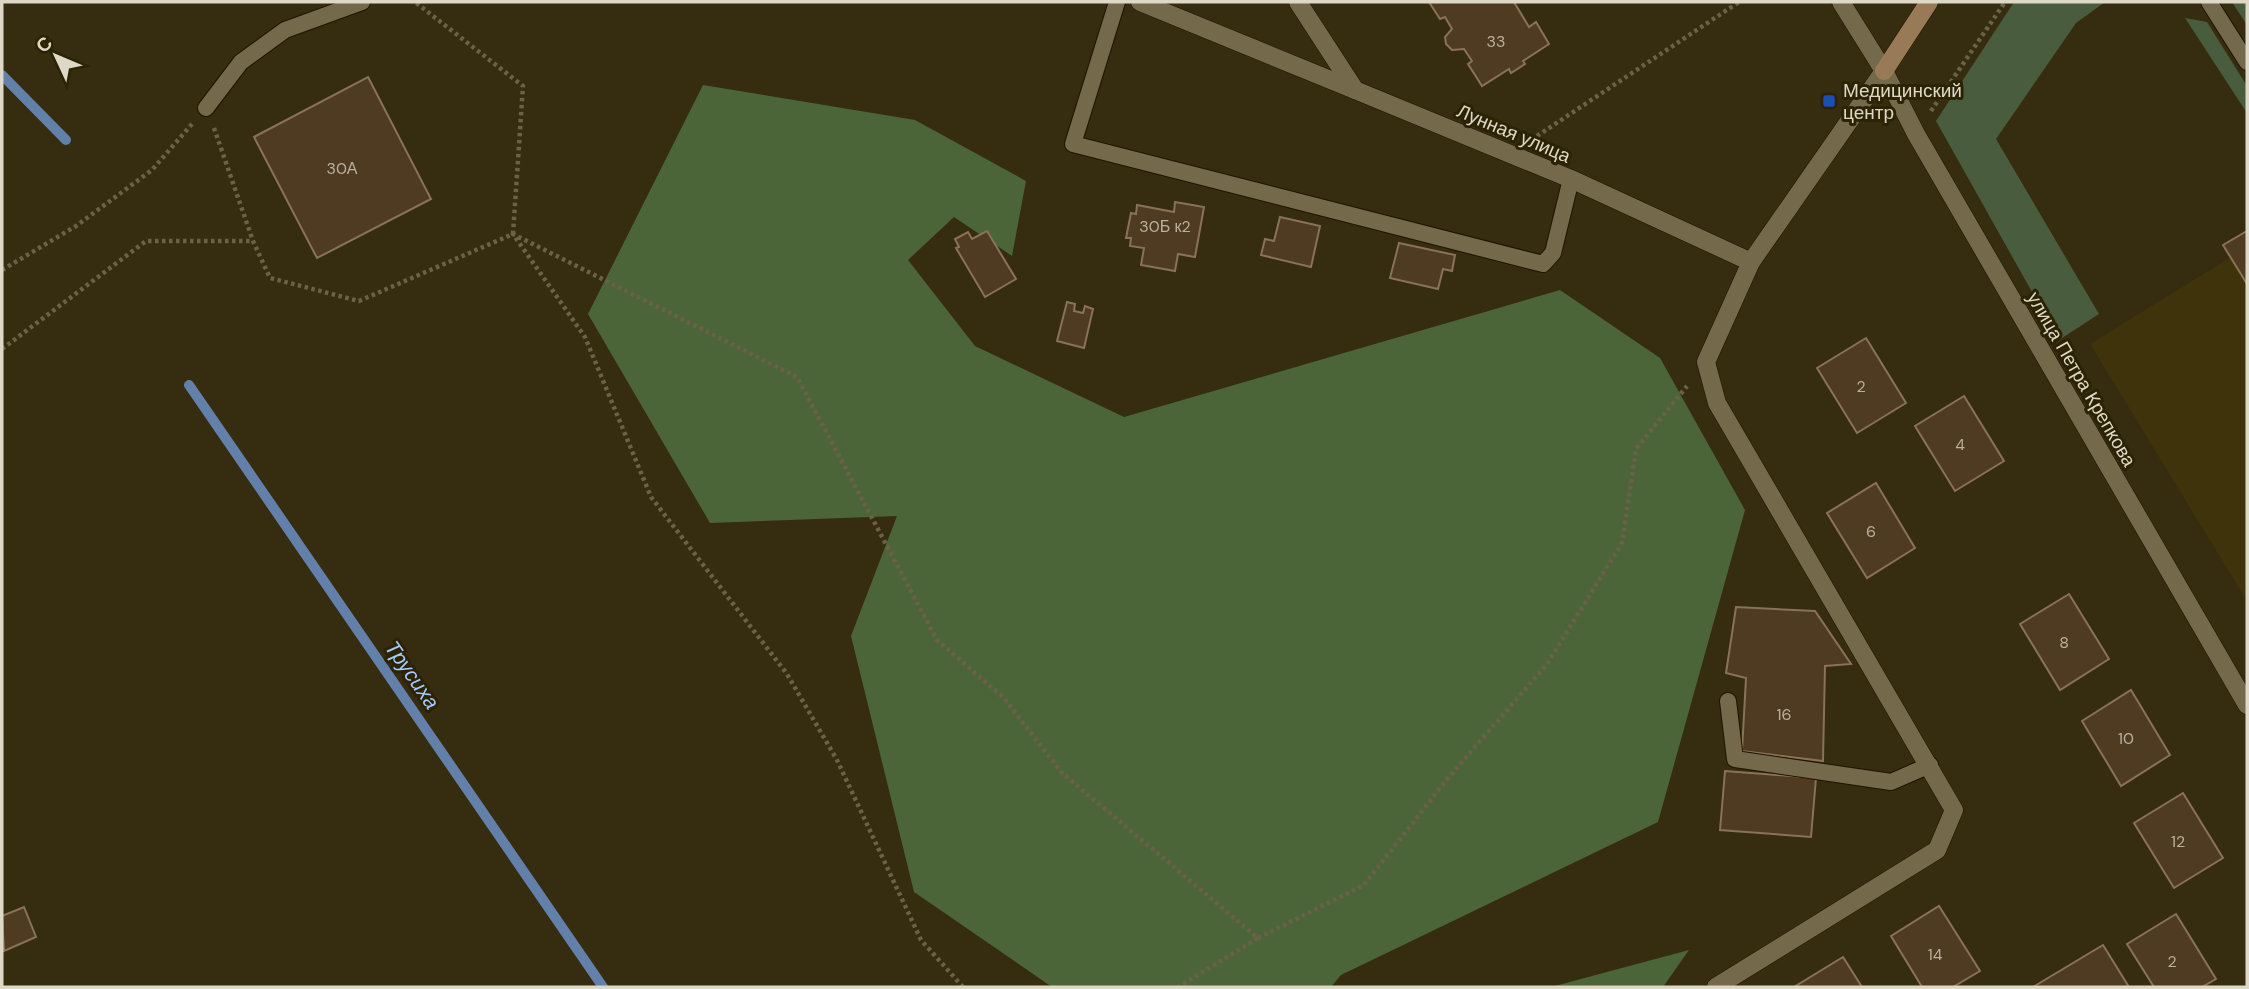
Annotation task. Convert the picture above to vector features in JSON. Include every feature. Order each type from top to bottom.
[{"type":"street","name":"Лунная улица","points":[[1140,2],[1571,179],[1751,262]]},
{"type":"street","points":[[1298,2],[1355,90]]},
{"type":"street","name":"улица Петра Крепкова","points":[[1841,2],[1885,71],[1916,134],[2247,705]]},
{"type":"street","points":[[1716,987],[1937,850],[1954,810],[1717,403],[1706,362],[1751,262],[1885,71],[1929,2]]},
{"type":"lane","points":[[206,108],[240,62],[285,30],[362,2]]},
{"type":"lane","points":[[1117,2],[1073,144],[1544,264],[1553,253],[1571,179]]},
{"type":"lane","points":[[2209,2],[2247,62]]},
{"type":"lane","points":[[1728,701],[1735,759],[1891,782],[1930,765]]},
{"type":"path","points":[[415,2],[523,86],[513,234],[585,337],[651,497],[787,674],[837,760],[921,940],[963,987]]},
{"type":"path","points":[[1510,154],[1739,2]]},
{"type":"path","points":[[1916,134],[2005,2]]},
{"type":"path","points":[[2,270],[76,226],[152,170],[206,108],[253,241],[270,278],[359,302],[513,234]]},
{"type":"path","points":[[513,234],[797,377],[937,640],[1004,698],[1061,772],[1258,938]]},
{"type":"path","points":[[2,349],[146,241],[253,241]]},
{"type":"path","points":[[1178,987],[1258,938],[1364,885],[1448,778],[1547,664],[1622,543],[1636,449],[1706,362]]},
{"type":"shaded area","points":[[2247,247],[2247,601],[2090,344]]},
{"type":"green space","points":[[2014,2],[2105,2],[2076,23],[1996,139],[2099,314],[2059,340],[1936,121]]},
{"type":"green space","points":[[2232,2],[2247,2],[2247,25]]},
{"type":"green space","points":[[2185,18],[2207,22],[2247,86],[2247,113]]},
{"type":"green space","points":[[703,85],[915,120],[1026,181],[1012,256],[954,217],[908,260],[975,346],[1124,417],[1560,290],[1660,358],[1745,510],[1658,822],[1341,975],[1331,987],[1052,987],[914,892],[851,636],[897,516],[710,523],[588,314]]},
{"type":"green space","points":[[1689,950],[1663,987],[1551,987]]},
{"type":"building","points":[[1429,2],[1514,2],[1529,27],[1536,22],[1549,44],[1523,61],[1525,64],[1511,73],[1509,69],[1482,86],[1468,64],[1472,61],[1464,49],[1452,50],[1446,44],[1445,37],[1452,29],[1445,17],[1440,19]]},
{"type":"building","points":[[368,77],[431,199],[317,258],[254,137]]},
{"type":"building","points":[[1175,202],[1204,207],[1195,257],[1178,254],[1175,271],[1141,265],[1144,248],[1130,246],[1131,238],[1126,238],[1131,213],[1136,214],[1137,205],[1174,212]]},
{"type":"building","points":[[1280,217],[1320,226],[1311,267],[1261,255],[1265,239],[1274,241]]},
{"type":"building","points":[[987,231],[1016,279],[985,297],[956,248],[959,247],[955,239],[968,232],[972,239]]},
{"type":"building","points":[[2247,231],[2247,284],[2223,245]]},
{"type":"building","points":[[1399,243],[1455,255],[1452,271],[1443,269],[1438,289],[1390,278]]},
{"type":"building","points":[[1067,302],[1075,304],[1074,311],[1083,313],[1085,306],[1093,309],[1084,348],[1057,341]]},
{"type":"building","points":[[1866,338],[1906,403],[1857,433],[1817,368]]},
{"type":"building","points":[[1964,396],[2004,461],[1955,491],[1915,426]]},
{"type":"building","points":[[1876,483],[1915,548],[1867,578],[1827,513]]},
{"type":"building","points":[[2069,594],[2109,659],[2060,690],[2020,624]]},
{"type":"building","points":[[1736,607],[1815,611],[1851,664],[1825,666],[1823,761],[1742,751],[1746,678],[1726,673]]},
{"type":"building","points":[[2131,690],[2170,755],[2121,786],[2082,721]]},
{"type":"building","points":[[1725,771],[1816,778],[1811,837],[1720,830]]},
{"type":"building","points":[[2183,793],[2223,858],[2174,888],[2134,823]]},
{"type":"building","points":[[1939,906],[1980,971],[1953,987],[1922,987],[1891,936]]},
{"type":"building","points":[[24,907],[36,937],[4,951],[2,916]]},
{"type":"building","points":[[2176,914],[2216,979],[2202,987],[2154,987],[2127,944]]},
{"type":"building","points":[[2103,945],[2129,987],[2033,987]]},
{"type":"building","points":[[1843,957],[1862,987],[1794,987]]},
{"type":"waterway","name":"Трусиха","points":[[2,75],[66,140]]},
{"type":"waterway","name":"Трусиха","points":[[189,385],[603,987]]},
{"type":"place","name":"Медицинский центр","points":[[1829,101]]}]
